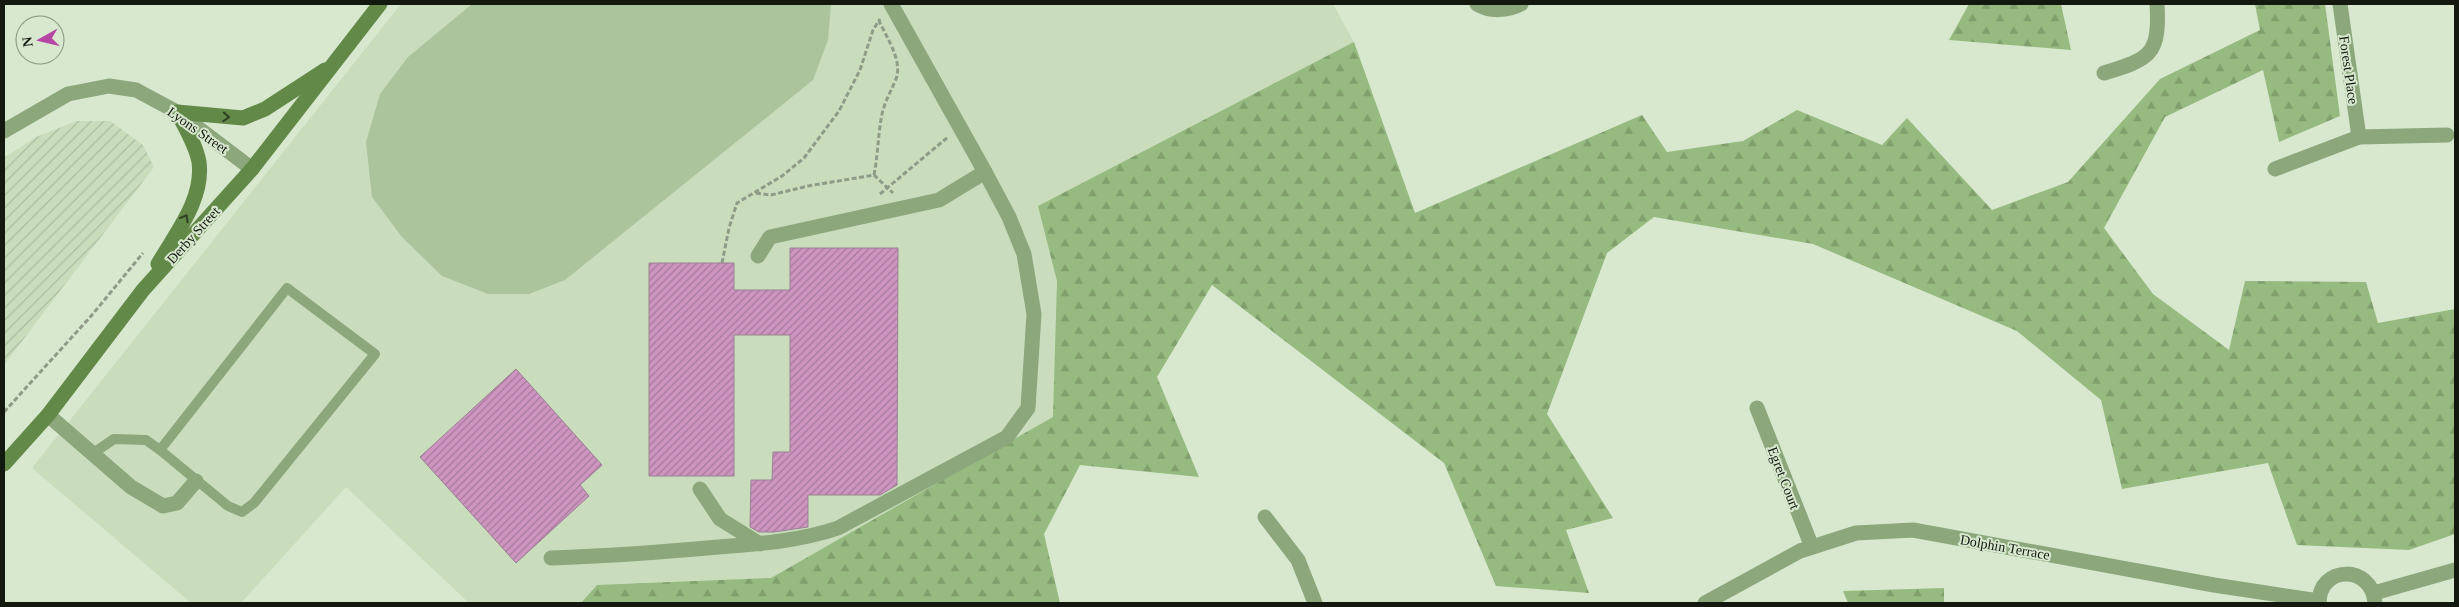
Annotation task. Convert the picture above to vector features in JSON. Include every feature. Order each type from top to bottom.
[{"type":"main road","name":"Derby Street","points":[[4,464],[48,416],[143,290],[252,169],[380,4]]},
{"type":"main road","points":[[143,290],[188,213],[199,187],[199,161],[177,112],[243,118],[265,109],[334,64]]},
{"type":"street","points":[[1477,4],[1484,8],[1496,10],[1521,4]]},
{"type":"street","points":[[2104,73],[2138,62],[2152,49],[2158,35],[2157,4]]},
{"type":"street","name":"Forest Place","points":[[2340,4],[2359,137]]},
{"type":"street","points":[[551,558],[630,555],[760,544],[815,536],[838,528],[1007,437],[1028,408],[1034,314],[1024,254],[1009,217],[960,127],[887,10]]},
{"type":"street","name":"Lyons Street","points":[[4,131],[68,94],[109,86],[136,90],[177,112],[252,169]]},
{"type":"street","points":[[2275,169],[2359,137],[2447,134]]},
{"type":"street","points":[[758,256],[770,237],[939,200],[985,172]]},
{"type":"street","name":"Egret Court","points":[[1757,408],[1812,547]]},
{"type":"street","points":[[48,416],[130,487],[163,506],[177,504],[196,481]]},
{"type":"street","points":[[700,488],[720,519],[760,544]]},
{"type":"street","points":[[1266,517],[1298,560],[1315,603]]},
{"type":"street","name":"Dolphin Terrace","points":[[1705,603],[1800,551],[1856,533],[1913,530],[2214,585],[2319,602]]},
{"type":"street","points":[[2319,602],[2326,583],[2343,574],[2362,578],[2375,598],[2455,570]]},
{"type":"lane","points":[[92,454],[114,439],[146,440],[228,506],[242,512],[254,503],[375,354],[287,288],[160,450]]},
{"type":"path","points":[[722,263],[729,228],[737,203],[755,193],[804,158],[833,118],[860,70],[873,30],[887,10]]},
{"type":"path","points":[[874,175],[881,116],[885,100],[897,76],[892,48],[878,21]]},
{"type":"path","points":[[878,196],[960,127]]},
{"type":"path","points":[[755,193],[771,195],[808,186],[874,175]]},
{"type":"path","points":[[874,175],[895,195]]},
{"type":"path","points":[[4,412],[92,315],[147,249]]},
{"type":"shaded area","points":[[401,4],[1333,4],[1354,42],[1057,443],[763,603],[469,603],[346,487],[241,603],[191,603],[32,468]]},
{"type":"shaded area","points":[[472,4],[831,4],[828,40],[813,80],[565,280],[529,294],[488,294],[442,276],[402,237],[372,197],[366,142],[380,94],[408,57]]},
{"type":"shaded area","points":[[77,121],[110,121],[143,145],[154,167],[4,365],[4,158],[36,137]]},
{"type":"green space","points":[[1969,4],[2061,4],[2071,50],[1949,40]]},
{"type":"green space","points":[[2255,4],[2325,4],[2340,116],[2279,142],[2263,70],[2165,117],[2104,228],[2153,294],[2229,350],[2245,281],[2366,282],[2378,323],[2455,309],[2455,534],[2409,550],[2297,545],[2268,463],[2122,489],[2101,400],[2017,331],[1813,244],[1654,217],[1607,253],[1547,414],[1613,518],[1566,530],[1589,593],[1496,586],[1444,463],[1212,285],[1157,377],[1199,477],[1080,465],[1044,534],[1060,603],[581,603],[597,585],[771,578],[1053,417],[1057,281],[1038,206],[1354,42],[1415,213],[1642,115],[1667,152],[1743,141],[1797,110],[1882,145],[1907,118],[1992,210],[2068,182],[2160,79],[2260,30]]},
{"type":"green space","points":[[1944,588],[1944,603],[1848,603],[1843,591]]},
{"type":"building","points":[[790,248],[898,248],[897,485],[880,495],[808,495],[808,527],[774,532],[759,532],[750,527],[751,480],[772,480],[773,452],[790,452],[790,335],[734,335],[734,476],[649,476],[649,263],[734,263],[734,290],[790,290]]},
{"type":"building","points":[[516,369],[602,465],[580,485],[589,496],[516,563],[420,457]]}]
